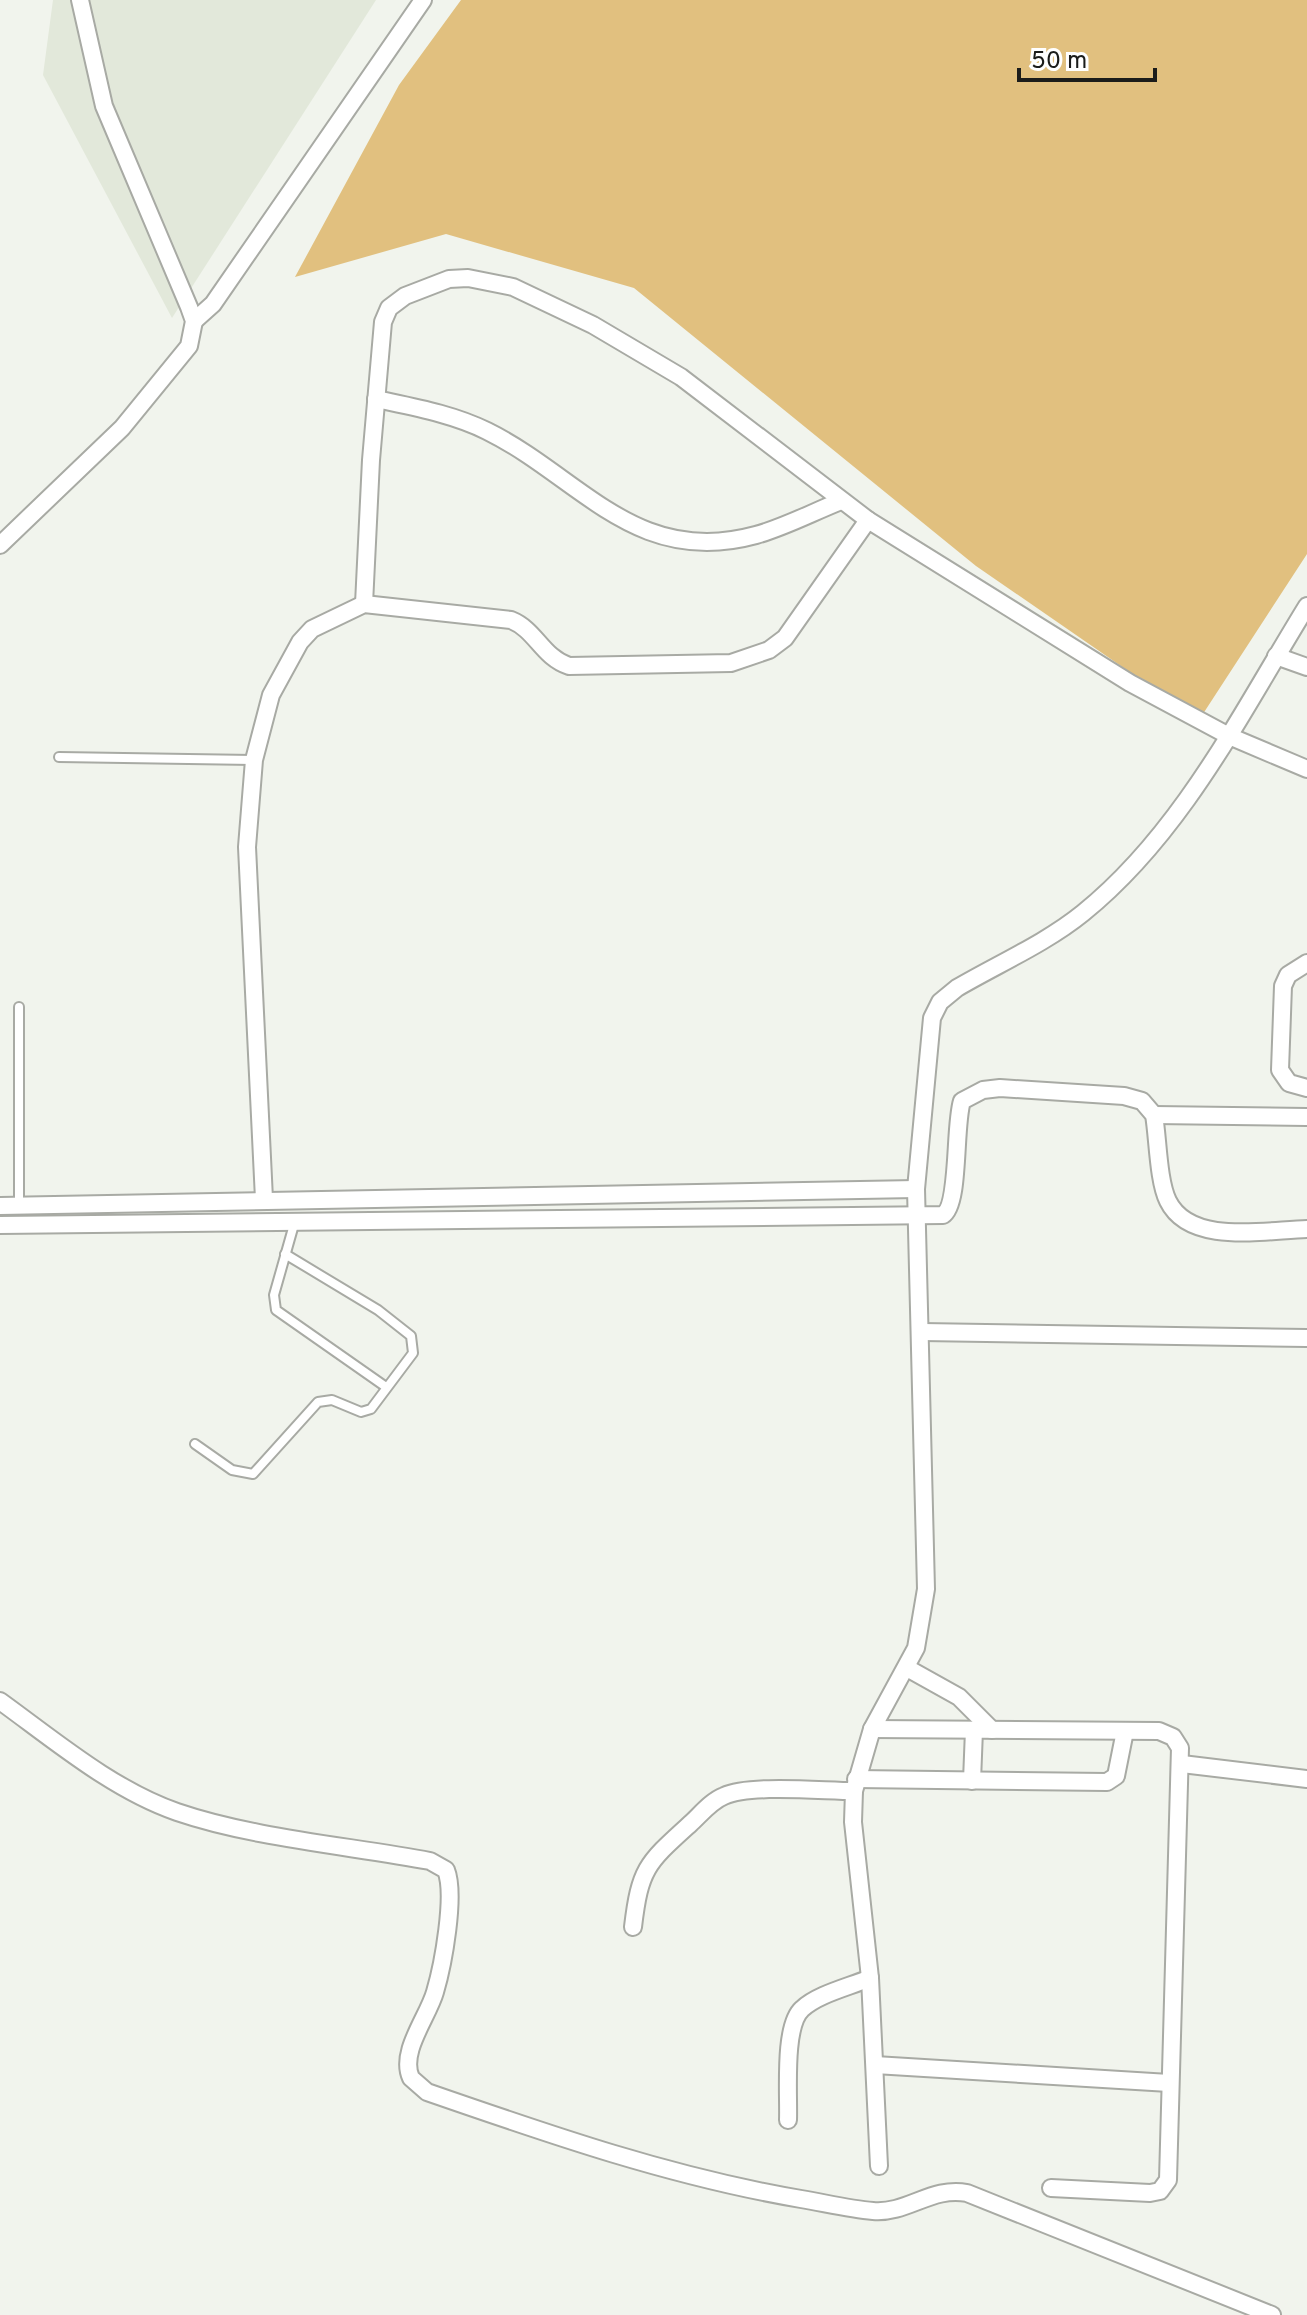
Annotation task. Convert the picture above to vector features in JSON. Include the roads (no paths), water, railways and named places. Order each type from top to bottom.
[{"type":"street","points":[[0,545],[7,530],[122,428],[189,346],[194,321],[104,106],[80,0]]},
{"type":"street","points":[[194,321],[213,304],[423,0]]},
{"type":"street","points":[[364,604],[381,331],[389,308],[405,296],[449,279],[489,280],[513,287],[593,325],[681,377],[868,520],[1130,683],[1229,736],[1307,769]]},
{"type":"street","points":[[376,399],[428,410],[487,431],[539,463],[580,496],[652,534],[686,540],[755,535],[841,501]]},
{"type":"street","points":[[264,1199],[247,912],[247,847],[254,760],[271,695],[300,642],[312,629],[364,604],[511,620],[530,631],[550,658],[569,666],[731,663],[769,650],[785,638],[868,520]]},
{"type":"street","points":[[879,2166],[870,1978],[853,1822],[855,1785],[872,1729],[907,1668],[923,1622],[926,1589],[920,1411],[922,1332],[916,1189],[923,1084],[936,1008],[957,988],[1080,916],[1120,882],[1151,848],[1229,736],[1307,606]]},
{"type":"street","points":[[1276,656],[1307,667]]},
{"type":"street","points":[[1307,963],[1288,975],[1283,986],[1280,1070],[1289,1083],[1307,1088]]},
{"type":"street","points":[[0,1225],[943,1215],[950,1209],[957,1116],[962,1101],[972,1095],[1000,1088],[1124,1096],[1142,1101],[1154,1115],[1166,1198],[1178,1216],[1200,1227],[1224,1231],[1307,1229]]},
{"type":"street","points":[[1154,1115],[1307,1117]]},
{"type":"street","points":[[0,1206],[916,1189]]},
{"type":"street","points":[[241,1200],[243,1222]]},
{"type":"street","points":[[922,1332],[1307,1338]]},
{"type":"street","points":[[907,1668],[959,1697],[992,1730]]},
{"type":"street","points":[[0,1701],[108,1776],[176,1812],[256,1830],[430,1861],[446,1870],[450,1886],[440,1971],[408,2059],[411,2078],[427,2092],[633,2161],[764,2192],[873,2211],[891,2210],[936,2192],[967,2193],[1272,2315]]},
{"type":"street","points":[[872,1729],[1159,1731],[1173,1737],[1180,1748],[1182,1764],[1169,2083],[1169,2173],[1165,2187],[1150,2193],[1051,2188]]},
{"type":"street","points":[[972,1781],[974,1730]]},
{"type":"street","points":[[633,1927],[638,1887],[645,1869],[722,1796],[855,1785],[1111,1781],[1118,1771],[1125,1731]]},
{"type":"street","points":[[1182,1764],[1307,1779]]},
{"type":"street","points":[[788,2120],[791,2038],[795,2017],[810,2004],[870,1978]]},
{"type":"street","points":[[875,2065],[1169,2083]]},
{"type":"lane","points":[[59,757],[254,760]]},
{"type":"lane","points":[[19,1007],[19,1225]]},
{"type":"lane","points":[[295,1220],[274,1295],[276,1310],[386,1387]]},
{"type":"lane","points":[[195,1444],[232,1470],[253,1474],[318,1402],[332,1400],[357,1412],[366,1411],[413,1353],[415,1345],[411,1336],[378,1310],[285,1254]]}]
